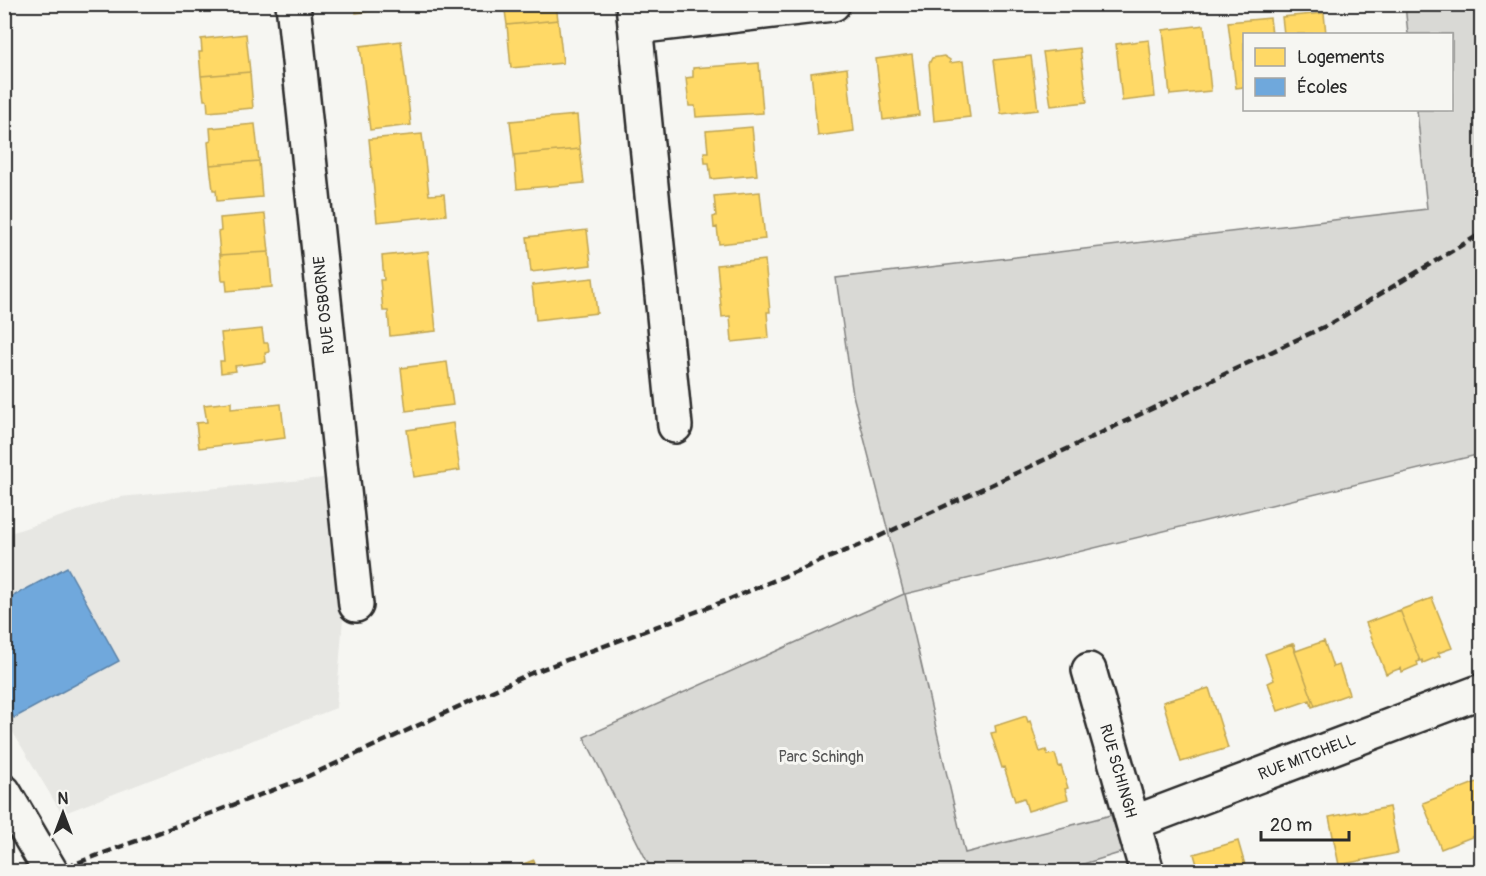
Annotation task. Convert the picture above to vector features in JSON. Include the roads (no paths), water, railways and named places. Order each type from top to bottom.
[{"type":"street","name":"RUE OSBORNE","points":[[293,4],[356,604]]},
{"type":"street","points":[[675,426],[634,16],[833,4]]},
{"type":"street","name":"RUE SCHINGH","points":[[1089,670],[1147,872]]},
{"type":"street","name":"RUE MITCHELL","points":[[1132,823],[1482,691]]},
{"type":"street","points":[[4,792],[51,872]]},
{"type":"railway","points":[[53,872],[300,780],[529,674],[725,601],[869,541],[1332,323],[1482,233]]},
{"type":"park label","name":"Parc Schingh","points":[[821,757]]}]
